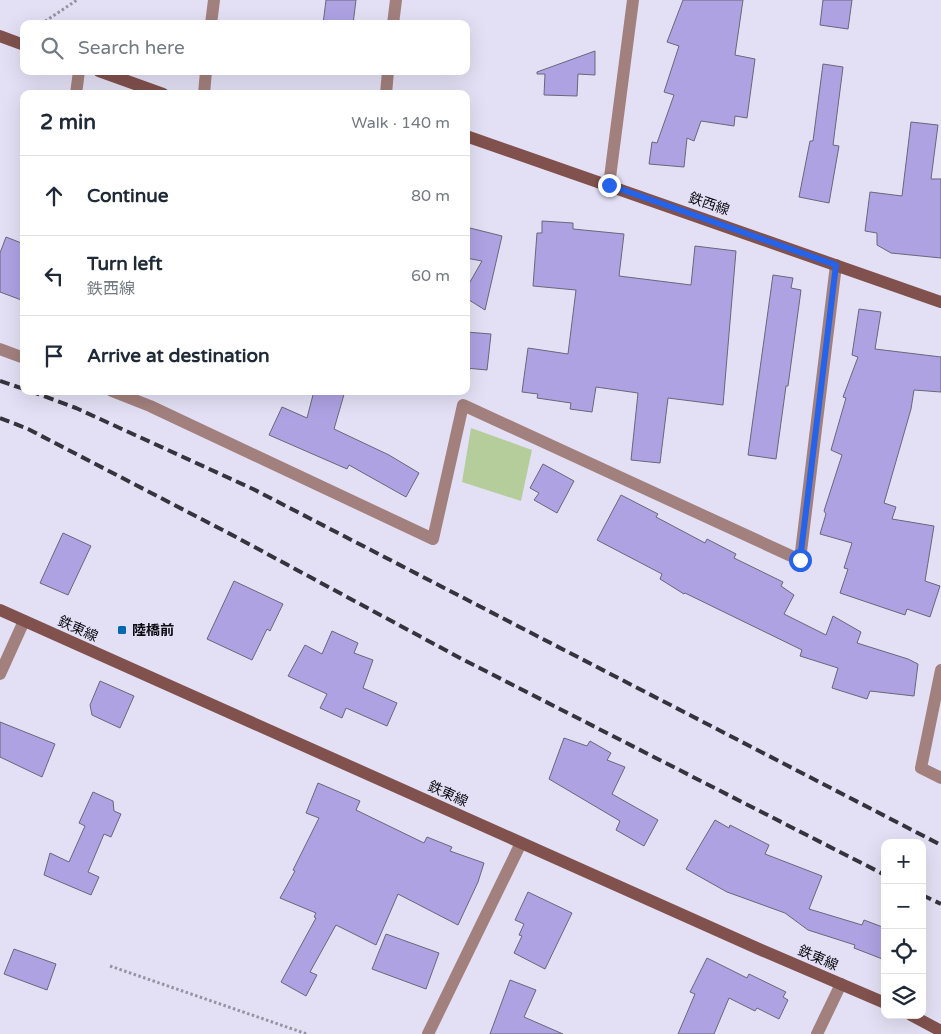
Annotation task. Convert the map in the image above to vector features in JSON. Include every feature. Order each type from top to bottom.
[{"type":"street","points":[[212,20],[214,0]]},
{"type":"street","points":[[394,20],[396,0]]},
{"type":"street","points":[[609,185],[633,0]]},
{"type":"street","points":[[1,38],[20,44]]},
{"type":"street","points":[[77,90],[78,75]]},
{"type":"street","points":[[110,75],[152,90]]},
{"type":"street","points":[[204,90],[206,75]]},
{"type":"street","points":[[386,90],[388,75]]},
{"type":"street","name":"鉄西線","points":[[470,137],[941,302]]},
{"type":"street","points":[[122,395],[150,406],[433,539],[463,405],[800,560],[836,265]]},
{"type":"street","points":[[0,349],[20,356]]},
{"type":"street","name":"鉄東線","points":[[0,610],[759,949],[881,1000]]},
{"type":"street","points":[[0,674],[24,621]]},
{"type":"street","points":[[941,670],[921,768],[941,778]]},
{"type":"street","points":[[428,1034],[521,843]]},
{"type":"street","points":[[817,1034],[842,984]]},
{"type":"street","points":[[918,1019],[941,1031]]},
{"type":"path","points":[[47,20],[77,0]]},
{"type":"path","points":[[110,966],[307,1034]]},
{"type":"green space","points":[[471,428],[532,450],[521,501],[462,482]]},
{"type":"building","points":[[326,0],[356,0],[354,20],[324,20]]},
{"type":"building","points":[[683,0],[743,0],[735,55],[755,59],[747,118],[735,116],[734,126],[701,121],[694,141],[687,138],[684,167],[649,164],[652,142],[657,143],[674,95],[664,92],[679,46],[667,42]]},
{"type":"building","points":[[823,0],[852,0],[848,29],[820,25]]},
{"type":"building","points":[[595,51],[595,75],[578,74],[577,96],[544,95],[545,74],[537,74],[537,72]]},
{"type":"building","points":[[823,64],[843,67],[833,145],[839,146],[829,203],[799,197],[810,141],[813,141]]},
{"type":"building","points":[[911,122],[938,125],[931,179],[941,179],[941,258],[891,253],[877,245],[877,233],[865,231],[870,192],[902,196]]},
{"type":"building","points":[[542,221],[573,223],[573,229],[624,234],[619,276],[691,285],[695,246],[736,251],[723,405],[668,398],[660,463],[631,460],[638,393],[596,387],[592,412],[570,409],[571,403],[537,398],[538,394],[522,392],[528,348],[568,354],[576,290],[533,286],[537,233],[542,233]]},
{"type":"building","points":[[470,228],[502,236],[485,310],[470,301],[470,282],[482,261],[470,259]]},
{"type":"building","points":[[6,237],[20,242],[20,300],[0,292],[0,253]]},
{"type":"building","points":[[773,275],[793,278],[791,288],[801,290],[776,459],[748,455]]},
{"type":"building","points":[[859,309],[881,312],[875,349],[941,357],[941,392],[914,390],[911,409],[884,503],[896,507],[892,519],[934,526],[925,581],[940,586],[930,617],[907,609],[905,615],[840,593],[848,569],[844,568],[852,543],[820,534],[826,514],[824,511],[842,455],[831,450],[846,398],[843,397],[858,357],[852,355]]},
{"type":"building","points":[[470,332],[491,334],[487,370],[470,368]]},
{"type":"building","points":[[313,395],[344,395],[334,429],[389,455],[419,473],[406,497],[349,465],[347,469],[269,435],[282,407],[307,418]]},
{"type":"building","points":[[543,464],[574,481],[557,513],[534,500],[539,493],[530,488]]},
{"type":"building","points":[[621,495],[658,514],[656,517],[705,543],[707,539],[736,554],[734,558],[783,582],[781,586],[794,595],[784,614],[826,635],[833,616],[861,632],[857,643],[918,664],[914,696],[870,691],[867,699],[832,688],[838,668],[800,656],[802,650],[684,594],[660,579],[662,574],[597,540]]},
{"type":"building","points":[[63,533],[91,546],[68,595],[40,583]]},
{"type":"building","points":[[234,581],[283,604],[270,631],[267,629],[252,660],[207,639]]},
{"type":"building","points":[[332,631],[358,643],[354,653],[373,660],[363,688],[397,703],[387,726],[346,708],[342,718],[320,708],[327,694],[288,676],[305,645],[322,654]]},
{"type":"building","points":[[100,681],[134,696],[120,728],[92,715],[90,705]]},
{"type":"building","points":[[0,722],[55,744],[42,777],[0,757]]},
{"type":"building","points":[[564,738],[587,746],[590,741],[611,753],[607,760],[625,767],[612,794],[658,820],[644,846],[616,830],[620,821],[549,779]]},
{"type":"building","points":[[318,783],[360,801],[356,810],[424,843],[427,837],[452,847],[450,851],[484,863],[478,882],[458,925],[398,894],[376,945],[336,925],[310,972],[317,975],[306,996],[281,982],[316,918],[314,917],[316,913],[280,898],[295,871],[293,870],[319,818],[306,813]]},
{"type":"building","points":[[93,792],[113,801],[114,811],[121,814],[111,837],[104,834],[88,872],[99,877],[91,895],[44,875],[50,853],[69,862],[85,826],[79,823]]},
{"type":"building","points":[[715,820],[729,828],[730,825],[769,845],[765,854],[822,876],[809,909],[862,925],[864,920],[881,926],[881,958],[854,948],[855,945],[808,930],[785,913],[727,892],[686,869]]},
{"type":"building","points":[[528,892],[572,913],[545,969],[514,953],[522,936],[519,935],[524,924],[515,920]]},
{"type":"building","points":[[386,934],[439,953],[426,989],[372,969]]},
{"type":"building","points":[[14,949],[56,964],[47,990],[4,974]]},
{"type":"building","points":[[707,958],[747,978],[749,974],[786,992],[783,997],[788,1000],[779,1019],[757,1008],[755,1011],[729,998],[714,1034],[678,1034],[695,994],[690,992]]},
{"type":"building","points":[[510,980],[536,990],[524,1017],[563,1034],[490,1034]]},
{"type":"railway","points":[[0,381],[20,388]]},
{"type":"railway","points":[[41,395],[76,408],[253,489],[941,845]]},
{"type":"railway","points":[[0,418],[28,429],[236,537],[462,659],[881,873]]},
{"type":"railway","points":[[926,897],[941,904]]},
{"type":"place","name":"陸橋前","points":[[122,630]]},
{"type":"route","points":[[609,185],[836,265],[800,560]]}]
